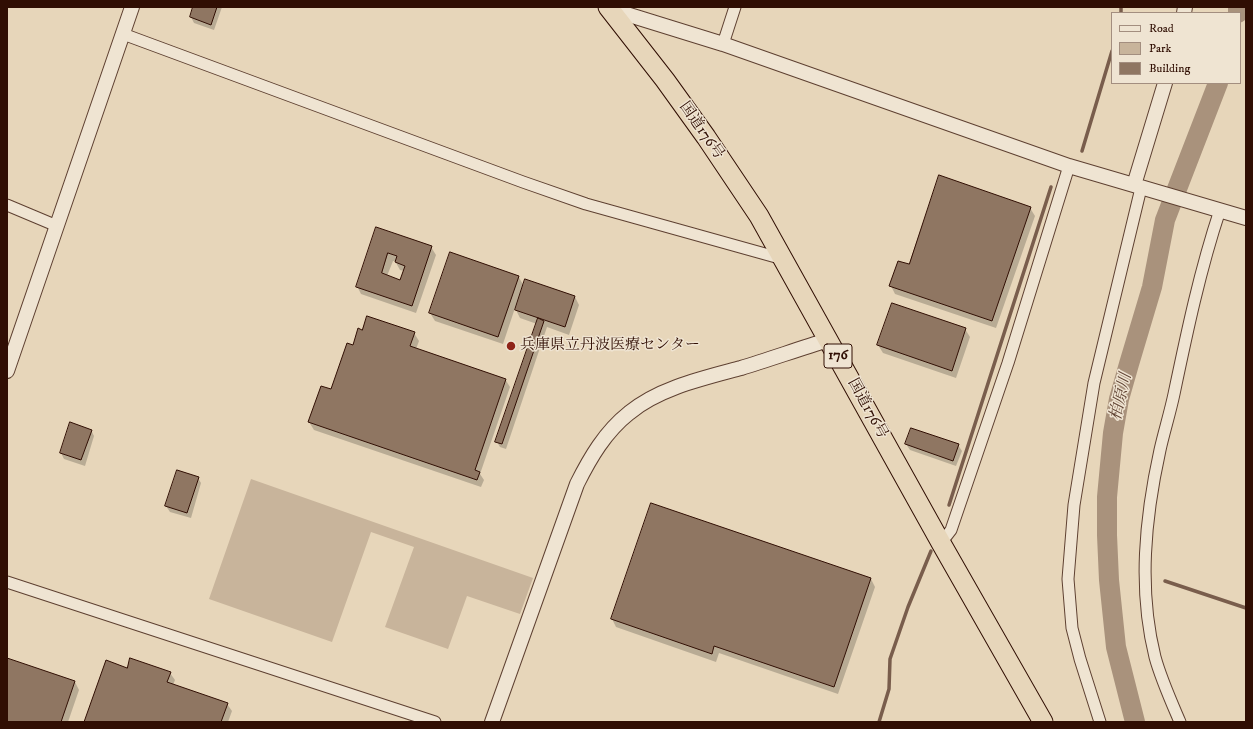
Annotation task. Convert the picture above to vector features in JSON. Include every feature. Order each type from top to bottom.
[{"type":"highway","name":"国道176号","points":[[606,8],[665,80],[706,137],[759,216],[1042,722]]},
{"type":"street","points":[[7,372],[132,7]]},
{"type":"street","points":[[723,44],[735,7]]},
{"type":"street","points":[[606,8],[723,44],[1069,166],[1246,218]]},
{"type":"street","points":[[123,34],[579,202],[784,259]]},
{"type":"street","points":[[1100,722],[1080,660],[1072,628],[1069,571],[1074,505],[1094,383],[1137,186],[1165,84]]},
{"type":"street","points":[[941,543],[951,530],[1008,364],[1069,166]]},
{"type":"street","points":[[7,205],[57,226]]},
{"type":"street","points":[[1180,722],[1155,658],[1148,623],[1145,588],[1146,545],[1149,513],[1160,451],[1206,252],[1220,210]]},
{"type":"street","points":[[492,722],[577,484],[593,454],[611,431],[629,413],[653,398],[693,381],[828,340]]},
{"type":"street","points":[[7,582],[435,722]]},
{"type":"green space","points":[[251,479],[533,578],[520,614],[467,596],[448,649],[385,627],[414,547],[371,532],[332,642],[209,599]]},
{"type":"building","points":[[193,7],[217,7],[211,25],[190,17]]},
{"type":"building","points":[[939,175],[1031,207],[992,321],[889,286],[898,261],[909,264]]},
{"type":"building","points":[[376,227],[432,246],[412,306],[356,287]],"holes":[[[388,253],[397,256],[395,262],[405,266],[400,280],[382,273]]]},
{"type":"building","points":[[450,252],[519,276],[498,337],[429,313]]},
{"type":"building","points":[[525,279],[575,296],[565,327],[515,310]]},
{"type":"building","points":[[892,303],[966,328],[952,371],[877,345]]},
{"type":"building","points":[[367,316],[415,332],[410,346],[506,379],[475,470],[480,472],[477,480],[308,422],[321,386],[331,389],[347,343],[353,345],[358,328],[362,330]]},
{"type":"building","points":[[538,318],[544,321],[502,444],[495,442]]},
{"type":"building","points":[[70,422],[92,430],[81,460],[60,453]]},
{"type":"building","points":[[911,428],[959,444],[953,461],[905,444]]},
{"type":"building","points":[[177,470],[199,477],[187,513],[165,506]]},
{"type":"building","points":[[651,503],[871,578],[834,687],[714,646],[712,654],[611,619]]},
{"type":"building","points":[[7,658],[75,681],[61,722],[7,722]]},
{"type":"building","points":[[130,658],[171,672],[167,682],[228,703],[221,722],[84,722],[106,660],[127,668]]},
{"type":"waterway","points":[[1121,7],[1121,12]]},
{"type":"waterway","name":"柏原川","points":[[1238,7],[1238,12]]},
{"type":"waterway","points":[[1082,151],[1111,54]]},
{"type":"waterway","name":"柏原川","points":[[1135,722],[1116,647],[1109,580],[1107,497],[1113,433],[1119,399],[1152,287],[1165,220],[1218,84]]},
{"type":"waterway","points":[[949,505],[1051,187]]},
{"type":"waterway","points":[[879,722],[889,689],[890,659],[908,607],[931,551]]},
{"type":"waterway","points":[[1165,581],[1246,608]]},
{"type":"place","name":"兵庫県立丹波医療センター","points":[[511,346]]}]
